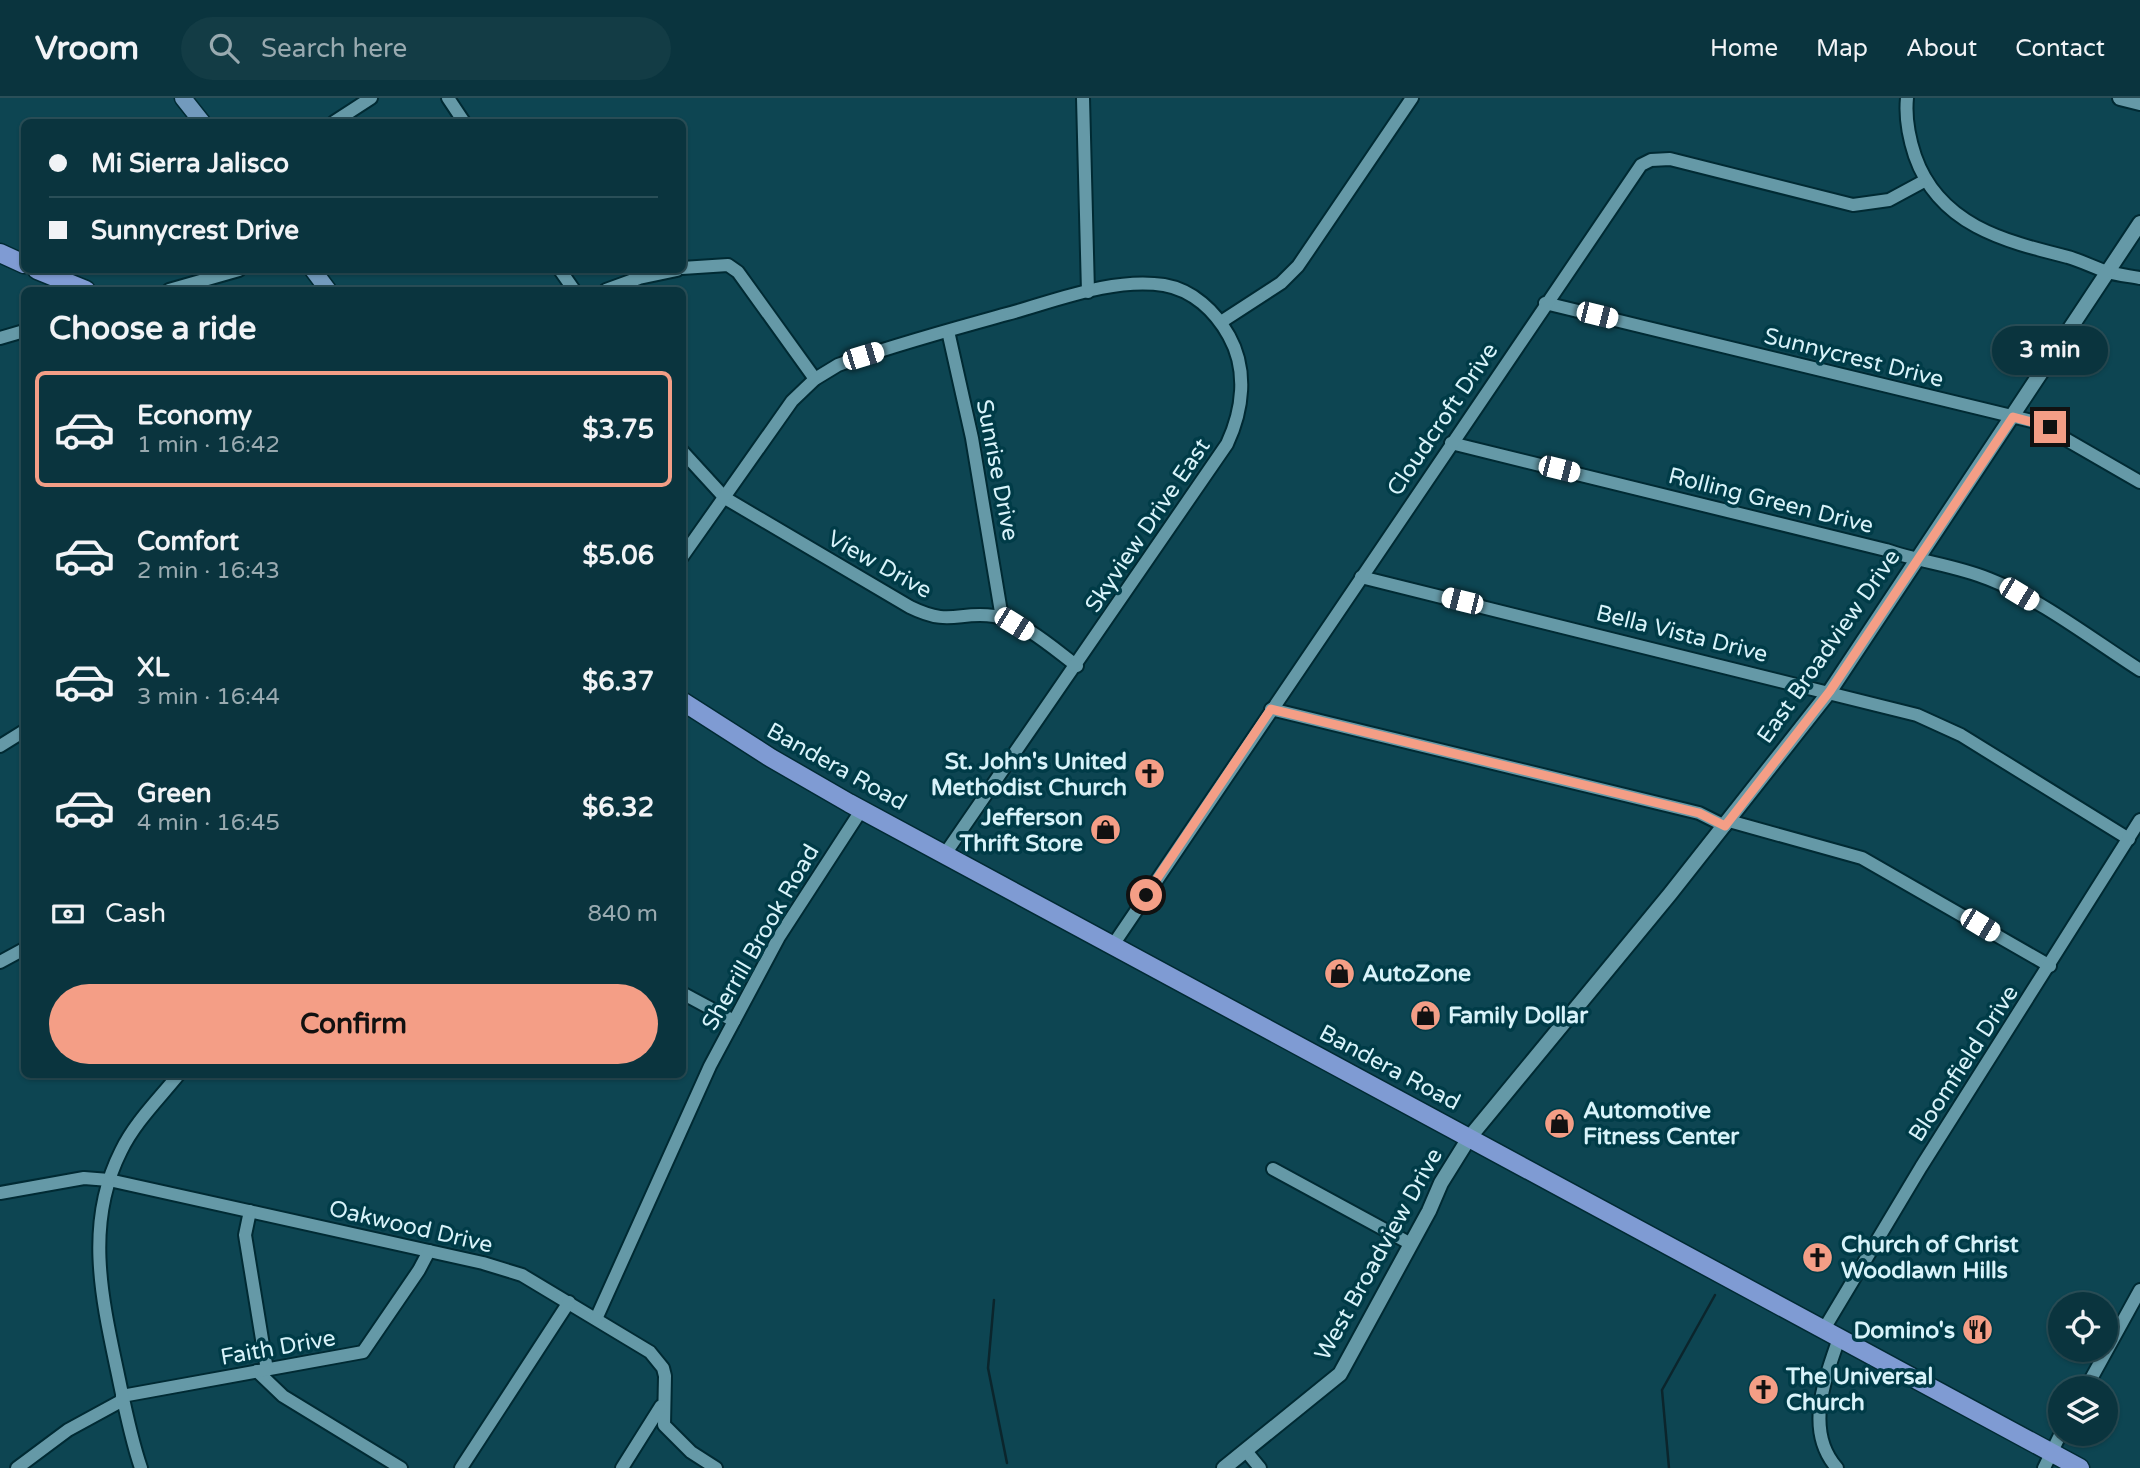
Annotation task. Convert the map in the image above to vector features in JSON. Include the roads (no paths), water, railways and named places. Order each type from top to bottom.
[{"type":"main road","points":[[183,98],[200,119]]},
{"type":"main road","points":[[0,253],[21,263]]},
{"type":"main road","points":[[44,273],[79,287]]},
{"type":"main road","name":"Bandera Road","points":[[686,704],[771,758],[862,809],[1831,1334],[2047,1460],[2080,1468]]},
{"type":"street","points":[[339,119],[371,98]]},
{"type":"street","points":[[448,98],[462,119]]},
{"type":"street","points":[[1083,98],[1088,292]]},
{"type":"street","points":[[1221,322],[1281,283],[1298,266],[1412,98]]},
{"type":"street","points":[[1907,98],[1910,138],[1926,180],[1945,205],[1983,232],[2085,262],[2108,272],[2140,278]]},
{"type":"street","points":[[2120,98],[2140,103]]},
{"type":"street","name":"Cloudcroft Drive","points":[[1113,945],[1634,172],[1651,160],[1670,159],[1853,205],[1889,200],[1926,180]]},
{"type":"street","name":"East Broadview Drive","points":[[1469,1138],[1727,823],[1830,691],[2140,223]]},
{"type":"street","points":[[686,268],[728,265],[738,272],[815,379]]},
{"type":"street","points":[[180,287],[228,273]]},
{"type":"street","points":[[614,287],[663,273]]},
{"type":"street","name":"Skyview Drive East","points":[[686,552],[769,430],[801,391],[838,365],[1088,292],[1144,284],[1163,285],[1188,294],[1221,322],[1240,364],[1240,405],[1233,431],[1077,666],[945,854]]},
{"type":"street","name":"Sunnycrest Drive","points":[[1545,303],[2050,427],[2140,482]]},
{"type":"street","name":"Sunrise Drive","points":[[948,331],[972,438],[1002,618]]},
{"type":"street","points":[[0,338],[21,332]]},
{"type":"street","name":"Rolling Green Drive","points":[[1451,443],[1886,550],[1915,560],[1956,567],[1989,579],[2140,670]]},
{"type":"street","name":"View Drive","points":[[686,455],[725,498],[924,614],[951,620],[987,616],[1002,618],[1046,643],[1077,666]]},
{"type":"street","name":"Bella Vista Drive","points":[[1361,576],[1830,691],[1917,715],[1961,735],[2129,839]]},
{"type":"street","points":[[1271,709],[1699,813],[1727,823],[1862,858],[2050,966]]},
{"type":"street","points":[[0,746],[21,733]]},
{"type":"street","name":"Sherrill Brook Road","points":[[596,1319],[695,1097],[734,1021],[779,937],[862,809]]},
{"type":"street","name":"Bloomfield Drive","points":[[1837,1468],[1826,1453],[1822,1440],[1820,1407],[1831,1334],[1921,1167],[2140,820]]},
{"type":"street","points":[[0,962],[21,951]]},
{"type":"street","points":[[686,995],[734,1021]]},
{"type":"street","points":[[141,1468],[103,1307],[98,1261],[102,1202],[126,1141],[176,1078]]},
{"type":"street","name":"West Broadview Drive","points":[[1224,1468],[1340,1374],[1441,1184],[1469,1138]]},
{"type":"street","points":[[1273,1169],[1411,1244]]},
{"type":"street","name":"Oakwood Drive","points":[[0,1193],[84,1178],[109,1180],[509,1270],[569,1302],[650,1352],[663,1368],[666,1385],[662,1405],[664,1425],[672,1436],[716,1468]]},
{"type":"street","points":[[250,1211],[245,1235],[262,1371],[283,1396],[401,1468]]},
{"type":"street","name":"Faith Drive","points":[[17,1468],[68,1430],[123,1398],[363,1352],[429,1251]]},
{"type":"street","points":[[2093,1376],[2140,1290]]},
{"type":"street","points":[[461,1468],[569,1302]]},
{"type":"street","points":[[622,1468],[662,1405]]},
{"type":"street","points":[[1246,1451],[1260,1468]]},
{"type":"waterway","points":[[1669,1468],[1662,1390],[1715,1295]]},
{"type":"waterway","points":[[994,1300],[988,1368],[1007,1463]]},
{"type":"place","name":"St. John's United Methodist Church","points":[[1150,774]]},
{"type":"place","name":"Jefferson Thrift Store","points":[[1106,830]]},
{"type":"place","name":"AutoZone","points":[[1339,973]]},
{"type":"place","name":"Family Dollar","points":[[1425,1015]]},
{"type":"place","name":"Automotive Fitness Center","points":[[1560,1123]]},
{"type":"place","name":"Church of Christ Woodlawn Hills","points":[[1818,1257]]},
{"type":"place","name":"Domino's","points":[[1978,1330]]},
{"type":"place","name":"The Universal Church","points":[[1763,1389]]}]
